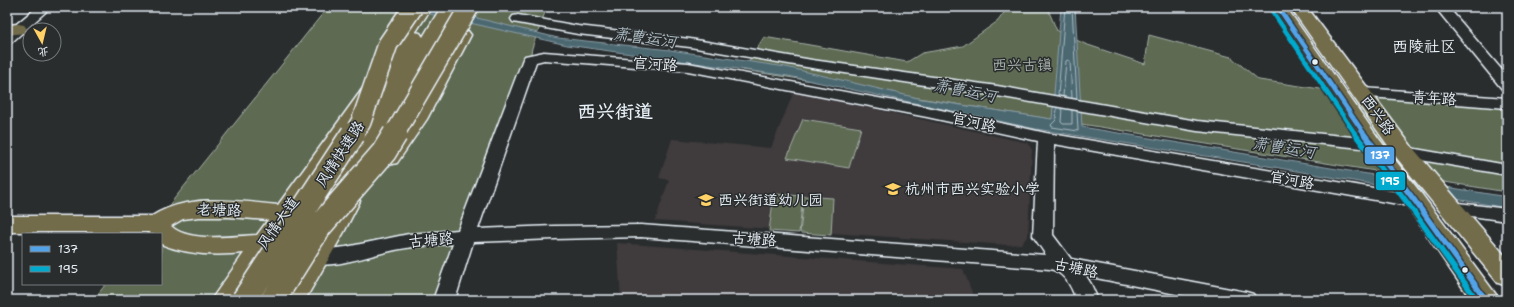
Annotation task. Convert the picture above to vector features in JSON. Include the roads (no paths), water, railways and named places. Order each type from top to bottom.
[{"type":"main road","name":"西兴路","points":[[1278,7],[1371,144],[1420,171],[1507,276]]},
{"type":"main road","name":"西兴路","points":[[1298,7],[1362,93],[1396,159],[1414,199],[1486,300]]},
{"type":"main road","name":"风情快速路","points":[[244,300],[362,122],[422,10]]},
{"type":"main road","name":"风情大道","points":[[225,300],[363,102],[400,42],[422,10]]},
{"type":"main road","points":[[273,300],[326,229],[463,14]]},
{"type":"main road","name":"老塘路","points":[[7,224],[156,224],[174,214],[192,209],[236,210],[284,214]]},
{"type":"main road","points":[[156,224],[164,236],[182,242],[210,246],[264,243]]},
{"type":"main road","points":[[291,300],[315,258],[326,229]]},
{"type":"street","points":[[11,33],[44,7]]},
{"type":"street","points":[[1440,7],[1507,86]]},
{"type":"street","points":[[518,19],[578,30],[690,43],[812,64],[997,91],[1197,126],[1371,144]]},
{"type":"street","name":"官河路","points":[[465,237],[530,59],[544,56],[688,67],[926,112],[1046,138],[1414,199]]},
{"type":"street","name":"青年路","points":[[1362,93],[1507,103]]},
{"type":"street","points":[[1046,138],[1043,236],[1065,266],[1081,284],[1087,300]]},
{"type":"street","points":[[1396,159],[1507,170]]},
{"type":"street","points":[[1448,205],[1507,215]]},
{"type":"street","name":"古塘路","points":[[264,243],[278,255],[315,258],[338,257],[408,241],[586,231],[641,231],[1050,262],[1246,300]]},
{"type":"street","points":[[444,300],[465,237]]},
{"type":"water","points":[[399,7],[432,7],[558,38],[670,50],[786,67],[922,99],[1052,119],[1061,7],[1075,7],[1082,127],[1507,197],[1507,208],[1262,165],[1036,129],[788,76],[567,45]]},
{"type":"place","name":"杭州市西兴实验小学","points":[[893,189]]},
{"type":"place","name":"西兴街道幼儿园","points":[[706,200]]},
{"type":"district","name":"西陵社区","points":[[1424,46]]},
{"type":"district","name":"西兴街道","points":[[615,111]]},
{"type":"water label","name":"萧曹运河","points":[[645,37]]},
{"type":"water label","name":"萧曹运河","points":[[965,90]]},
{"type":"water label","name":"萧曹运河","points":[[1284,147]]},
{"type":"park label","name":"西兴古镇","points":[[1022,65]]}]
